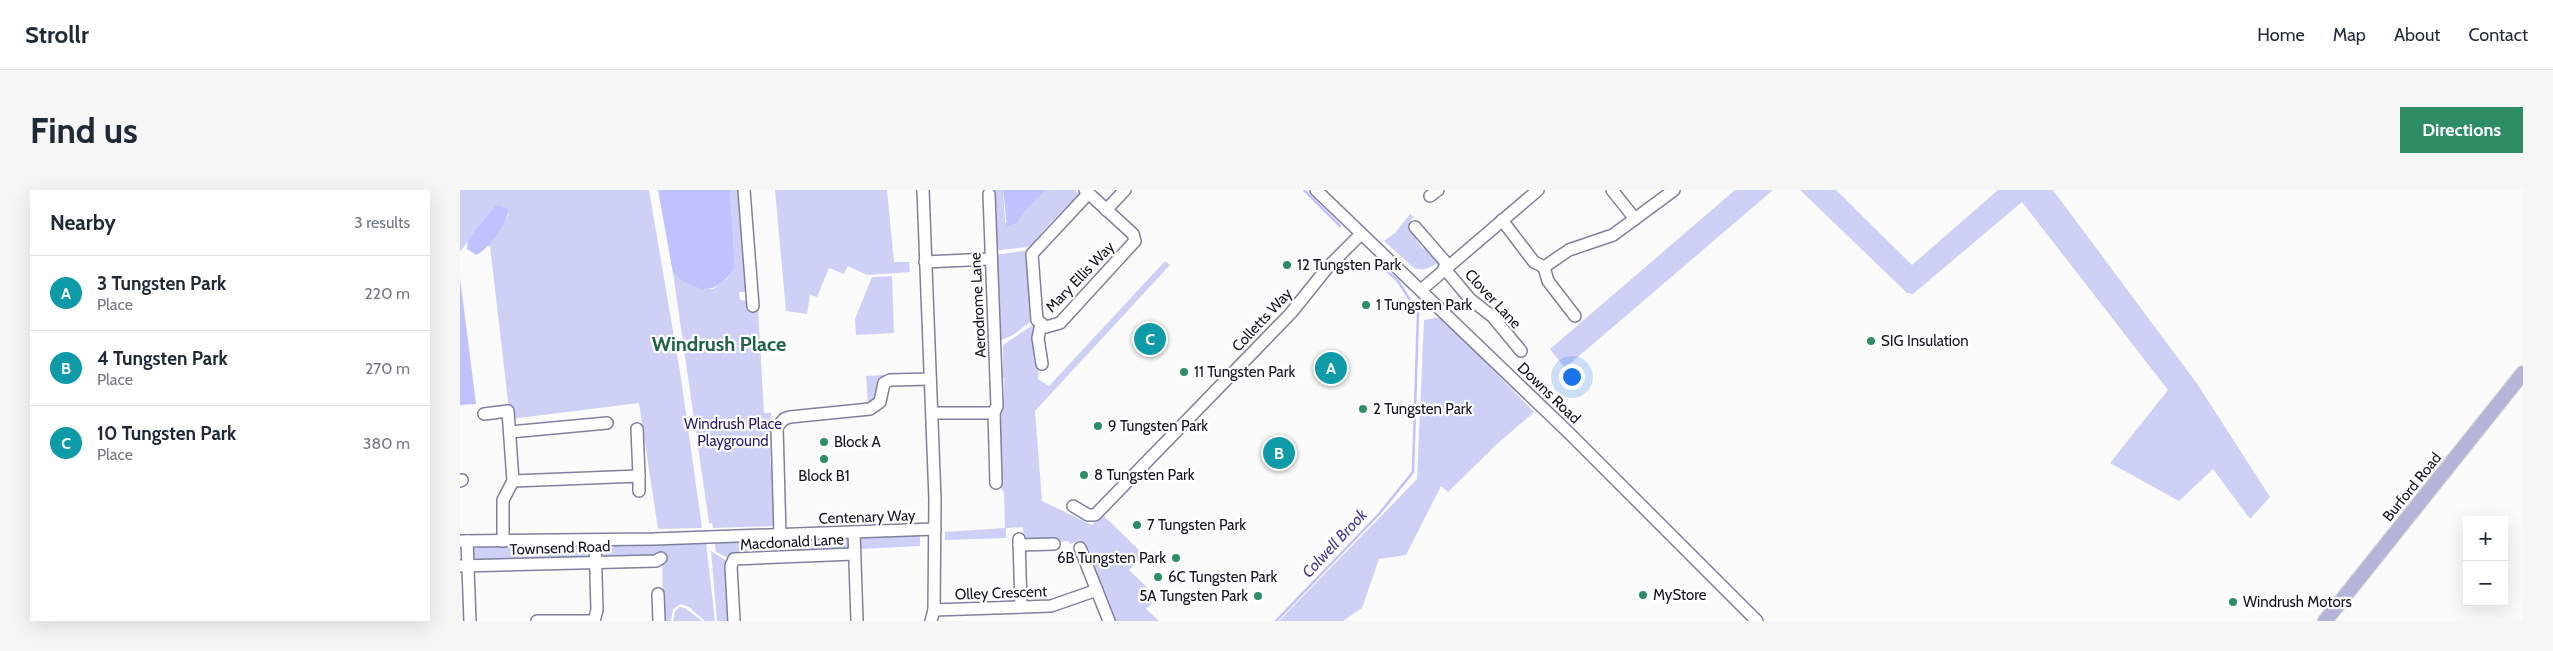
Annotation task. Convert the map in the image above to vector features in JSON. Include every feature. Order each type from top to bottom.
[{"type":"main road","name":"Burford Road","points":[[2325,621],[2523,373]]},
{"type":"street","points":[[744,190],[753,306]]},
{"type":"street","name":"Centenary Way","points":[[464,541],[595,540],[935,529],[923,190]]},
{"type":"street","points":[[1106,210],[1125,190]]},
{"type":"street","name":"Downs Road","points":[[1316,190],[1626,488],[1750,619]]},
{"type":"street","points":[[1421,290],[1446,266],[1538,190]]},
{"type":"street","points":[[1612,190],[1635,219]]},
{"type":"street","points":[[1544,268],[1569,250],[1613,235],[1674,190]]},
{"type":"street","name":"Mary Ellis Way","points":[[1086,192],[1133,234],[1135,241],[1060,323],[1049,328],[1040,324],[1038,320],[1032,254],[1086,192]]},
{"type":"street","name":"Aerodrome Lane","points":[[989,194],[997,406],[994,413],[996,483]]},
{"type":"street","points":[[1502,220],[1534,262],[1544,268],[1548,281],[1574,316]]},
{"type":"street","name":"Clover Lane","points":[[1416,227],[1470,299],[1493,317],[1521,351]]},
{"type":"street","name":"Colletts Way","points":[[1074,506],[1088,515],[1094,515],[1284,320],[1328,267],[1361,234]]},
{"type":"street","points":[[925,262],[990,259]]},
{"type":"street","points":[[1040,324],[1038,338],[1042,364]]},
{"type":"street","points":[[780,534],[777,427],[780,422],[790,417],[870,409],[880,402],[884,383],[890,380],[930,379]]},
{"type":"street","points":[[484,414],[508,411],[514,481],[503,500],[503,541]]},
{"type":"street","points":[[932,413],[994,413]]},
{"type":"street","points":[[510,432],[607,423]]},
{"type":"street","points":[[637,429],[639,491]]},
{"type":"street","points":[[514,481],[639,476]]},
{"type":"street","points":[[932,617],[935,529]]},
{"type":"street","points":[[854,532],[857,621]]},
{"type":"street","points":[[537,621],[594,621],[597,610],[595,540]]},
{"type":"street","points":[[464,541],[464,566],[470,621]]},
{"type":"street","points":[[1021,607],[1019,542],[1054,544]]},
{"type":"street","points":[[1080,548],[1108,621]]},
{"type":"street","name":"Macdonald Lane","points":[[734,621],[731,566],[734,559],[854,554]]},
{"type":"street","name":"Townsend Road","points":[[464,566],[656,561],[661,558]]},
{"type":"street","name":"Olley Crescent","points":[[920,621],[932,617],[1055,605],[1097,590]]},
{"type":"street","points":[[658,594],[659,621]]},
{"type":"green space","points":[[460,190],[649,190],[681,378],[702,528],[658,529],[639,403],[510,419],[490,246],[487,246],[509,214],[494,207],[460,252]]},
{"type":"green space","name":"Windrush Place Playground","points":[[730,190],[738,190],[746,292],[739,292],[740,300],[747,301],[758,308],[764,413],[771,413],[770,464],[773,467],[775,526],[713,528],[712,523],[709,523],[673,273],[694,287],[713,289],[727,279],[735,268]]},
{"type":"green space","points":[[775,190],[887,190],[894,262],[909,262],[910,272],[867,275],[848,266],[844,274],[829,268],[817,297],[810,295],[807,314],[786,311]]},
{"type":"green space","points":[[992,190],[1003,190],[1005,222],[1015,225],[1025,211],[1046,190],[1075,190],[1081,195],[1070,207],[1066,207],[1041,233],[1042,238],[1034,246],[994,251],[997,247],[997,238],[993,235]]},
{"type":"green space","points":[[1735,190],[1773,190],[1565,368],[1550,349]]},
{"type":"green space","points":[[1800,190],[1836,190],[1912,265],[1998,190],[2053,190],[2198,385],[2270,497],[2250,519],[2213,469],[2179,501],[2110,463],[2168,390],[2022,202],[1913,294],[1907,293]]},
{"type":"green space","points":[[1410,214],[1414,217],[1410,220],[1420,234],[1416,240],[1423,249],[1429,245],[1440,262],[1427,268],[1414,268],[1384,241],[1395,233]]},
{"type":"green space","points":[[1031,250],[1030,271],[1027,274],[1034,319],[1013,335],[999,341],[997,322],[1000,319],[998,274],[994,271],[994,255]]},
{"type":"green space","points":[[1165,261],[1170,265],[1035,411],[1042,501],[1092,525],[1102,514],[1144,555],[1129,570],[1153,593],[1148,599],[1152,603],[1146,609],[1159,621],[1113,621],[1113,614],[1103,588],[1099,586],[1080,540],[1070,544],[1068,541],[1060,542],[1060,540],[1024,542],[1023,527],[1006,528],[1006,538],[945,540],[945,532],[1005,528],[1004,493],[1000,486],[998,466],[1001,463],[1001,450],[998,447],[997,441],[1000,438],[1000,425],[997,422],[1004,399],[1004,378],[1000,375],[1003,367],[1003,345],[1036,323],[1040,351],[1038,379],[1049,386]]},
{"type":"green space","points":[[892,276],[894,333],[856,335],[855,319],[872,277]]},
{"type":"green space","points":[[1441,317],[1534,412],[1497,444],[1448,492],[1441,486],[1406,555],[1379,559],[1362,608],[1343,621],[1279,621],[1417,479],[1424,320]]},
{"type":"green space","points":[[886,375],[877,382],[875,399],[868,403],[866,376]]},
{"type":"green space","points":[[920,533],[920,546],[859,549],[860,541],[864,537],[876,537],[877,534]]},
{"type":"green space","points":[[841,536],[848,540],[849,548],[817,548],[814,551],[783,549],[781,552],[773,553],[769,550],[753,550],[753,542],[764,541],[764,539]]},
{"type":"green space","points":[[714,540],[751,540],[751,550],[731,554],[728,558],[716,552]]},
{"type":"green space","points":[[706,543],[715,621],[705,621],[689,607],[681,604],[673,609],[671,621],[663,621],[662,555],[633,555],[628,558],[622,555],[600,554],[600,549],[604,545]]},
{"type":"green space","points":[[479,546],[587,546],[589,549],[587,557],[583,559],[477,561],[473,556],[474,548]]},
{"type":"green space","points":[[711,551],[727,561],[726,590],[729,593],[726,596],[729,621],[717,621]]},
{"type":"green space","points":[[679,607],[685,608],[702,621],[673,621],[675,612]]},
{"type":"shaded area","points":[[658,190],[730,190],[735,268],[721,284],[706,289],[698,288],[690,285],[673,273]]},
{"type":"shaded area","points":[[1003,190],[1046,190],[1025,211],[1016,224],[1007,226]]},
{"type":"shaded area","points":[[499,205],[508,209],[508,214],[491,242],[476,255],[467,249],[468,240],[494,207]]},
{"type":"shaded area","points":[[460,278],[476,404],[460,405]]},
{"type":"waterway","points":[[1304,190],[1340,226]]},
{"type":"waterway","name":"Colwell Brook","points":[[1276,621],[1379,514],[1413,472],[1418,313],[1398,281],[1388,272]]},
{"type":"place","name":"12 Tungsten Park","points":[[1287,265]]},
{"type":"place","name":"1 Tungsten Park","points":[[1366,305]]},
{"type":"place","name":"10 Tungsten Park","points":[[1150,339]]},
{"type":"place","name":"SIG Insulation","points":[[1871,341]]},
{"type":"place","name":"3 Tungsten Park","points":[[1331,368]]},
{"type":"place","name":"11 Tungsten Park","points":[[1184,372]]},
{"type":"place","name":"2 Tungsten Park","points":[[1363,409]]},
{"type":"place","name":"9 Tungsten Park","points":[[1098,426]]},
{"type":"place","name":"Block A","points":[[824,442]]},
{"type":"place","name":"4 Tungsten Park","points":[[1279,453]]},
{"type":"place","name":"Block B1","points":[[824,459]]},
{"type":"place","name":"8 Tungsten Park","points":[[1084,475]]},
{"type":"place","name":"7 Tungsten Park","points":[[1137,525]]},
{"type":"place","name":"6B Tungsten Park","points":[[1176,558]]},
{"type":"place","name":"6C Tungsten Park","points":[[1158,577]]},
{"type":"place","name":"MyStore","points":[[1643,595]]},
{"type":"place","name":"5A Tungsten Park","points":[[1258,596]]},
{"type":"place","name":"Windrush Motors","points":[[2233,602]]},
{"type":"district","name":"Windrush Place","points":[[719,344]]}]
